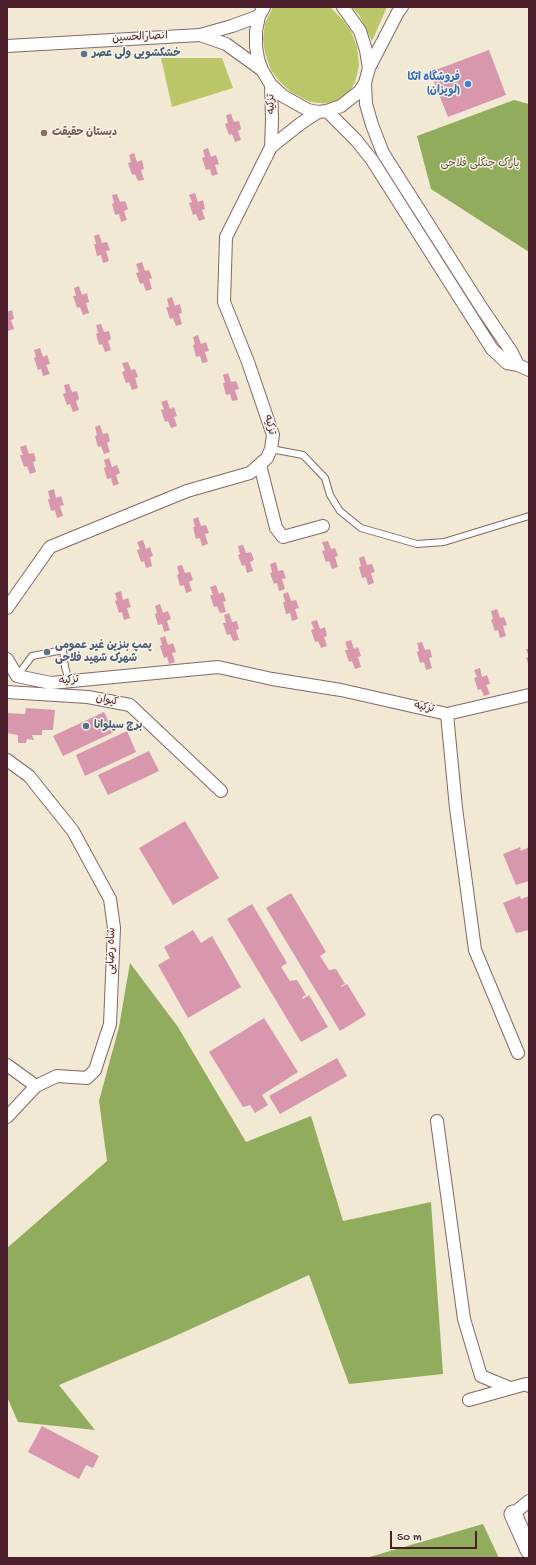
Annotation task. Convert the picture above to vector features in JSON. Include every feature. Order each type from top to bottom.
[{"type":"main road","points":[[513,1514],[529,1550]]},
{"type":"street","points":[[343,7],[360,31],[366,50],[369,68]]},
{"type":"street","points":[[402,7],[369,68],[365,83],[366,104],[372,125],[383,153],[483,310],[523,367]]},
{"type":"street","points":[[200,35],[232,26],[261,10]]},
{"type":"street","points":[[261,10],[256,31],[256,46],[258,59],[262,70],[272,85],[283,96],[296,105],[308,110],[322,112],[356,140],[372,160],[492,349],[507,363],[523,367]]},
{"type":"street","points":[[200,35],[226,44],[262,70]]},
{"type":"street","name":"انصارالحسین","points":[[7,46],[200,35]]},
{"type":"street","name":"تزکیه","points":[[271,147],[300,124],[322,112],[341,106],[360,91],[365,83]]},
{"type":"street","name":"تزکیه","points":[[7,608],[50,547],[188,491],[250,473],[267,458],[271,449],[273,435],[248,362],[224,302],[226,237],[271,147],[272,85]]},
{"type":"street","points":[[372,160],[383,153]]},
{"type":"street","points":[[260,465],[276,528],[283,537],[323,526]]},
{"type":"street","points":[[7,659],[17,676]]},
{"type":"street","name":"تزکیه","points":[[17,676],[51,683],[218,667],[272,679],[340,690],[447,714]]},
{"type":"street","name":"کیوان","points":[[7,692],[88,697],[130,705],[222,791]]},
{"type":"street","points":[[518,1053],[475,950],[456,808],[447,714],[529,694]]},
{"type":"street","name":"شاه رضایی","points":[[7,760],[29,776],[73,830],[110,899],[114,928],[110,1024],[95,1070],[87,1078],[57,1076],[36,1086],[7,1117]]},
{"type":"street","points":[[7,1065],[36,1086]]},
{"type":"street","points":[[437,1121],[464,1319],[481,1376],[510,1388]]},
{"type":"street","points":[[469,1400],[526,1384],[529,1386]]},
{"type":"street","points":[[513,1514],[529,1501]]},
{"type":"lane","points":[[271,449],[303,455],[325,478],[330,495],[340,511],[362,528],[416,544],[444,542],[529,516]]},
{"type":"lane","points":[[17,676],[32,656],[63,650],[65,667],[69,681]]},
{"type":"green space","points":[[273,7],[330,7],[343,20],[351,31],[357,47],[359,65],[356,79],[351,90],[342,98],[331,104],[310,102],[291,92],[280,82],[271,70],[265,53],[263,39],[265,23]]},
{"type":"green space","points":[[352,7],[387,7],[372,41],[359,15]]},
{"type":"green space","points":[[161,58],[222,58],[233,88],[172,107]]},
{"type":"green space","name":"پارک جنگلی فلاحی","points":[[514,100],[529,104],[529,252],[431,189],[417,136]]},
{"type":"green space","points":[[130,963],[178,1027],[246,1142],[311,1116],[343,1221],[431,1202],[443,1374],[349,1384],[309,1275],[171,1338],[59,1385],[95,1430],[18,1422],[7,1397],[7,1248],[107,1161],[99,1101],[119,1027]]},
{"type":"green space","points":[[483,1524],[499,1558],[366,1558]]},
{"type":"building","name":"فروشگاه اتکا (لویزان)","points":[[489,50],[506,95],[448,117],[430,72]]},
{"type":"building","points":[[231,114],[234,122],[239,121],[241,129],[238,131],[241,140],[235,142],[232,134],[229,135],[225,124],[228,123],[226,115]]},
{"type":"building","points":[[208,148],[211,157],[216,155],[219,164],[215,165],[218,174],[212,176],[210,169],[206,170],[202,158],[205,157],[203,150]]},
{"type":"building","points":[[134,153],[137,162],[142,160],[144,169],[141,170],[144,180],[138,181],[135,174],[132,175],[128,163],[131,162],[129,155]]},
{"type":"building","points":[[195,193],[198,202],[203,200],[205,209],[202,210],[205,219],[199,221],[196,214],[193,215],[189,203],[192,202],[189,195]]},
{"type":"building","points":[[117,194],[120,202],[125,201],[128,209],[124,211],[127,220],[121,222],[119,214],[115,215],[112,204],[114,203],[112,195]]},
{"type":"building","points":[[99,234],[102,243],[107,242],[110,250],[106,251],[109,261],[103,263],[101,255],[97,256],[94,244],[96,244],[94,236]]},
{"type":"building","points":[[142,262],[145,271],[149,270],[152,278],[149,279],[152,289],[146,291],[143,283],[140,284],[136,273],[139,272],[136,264]]},
{"type":"building","points":[[79,286],[82,295],[87,293],[89,302],[86,303],[89,313],[83,315],[80,307],[77,308],[73,296],[76,296],[74,288]]},
{"type":"building","points":[[172,297],[175,306],[180,304],[182,313],[179,314],[182,324],[176,326],[173,318],[170,319],[166,307],[169,307],[167,299]]},
{"type":"building","points":[[12,310],[14,319],[11,320],[14,329],[8,331],[7,312]]},
{"type":"building","points":[[101,324],[104,332],[109,331],[111,339],[108,341],[111,350],[105,352],[102,344],[99,345],[96,334],[98,333],[96,325]]},
{"type":"building","points":[[198,335],[201,344],[206,342],[209,351],[205,352],[208,362],[202,363],[200,356],[196,357],[193,337]]},
{"type":"building","points":[[40,348],[43,357],[47,355],[50,364],[46,365],[50,374],[43,376],[41,369],[38,370],[34,358],[36,357],[34,350]]},
{"type":"building","points":[[128,362],[131,370],[135,369],[138,377],[135,378],[138,388],[132,390],[129,382],[126,383],[122,372],[125,371],[122,363]]},
{"type":"building","points":[[228,373],[231,382],[236,381],[239,389],[235,390],[238,400],[232,401],[230,394],[226,395],[223,375]]},
{"type":"building","points":[[69,384],[72,392],[77,391],[79,399],[76,401],[79,410],[73,412],[70,404],[67,405],[63,394],[66,393],[64,385]]},
{"type":"building","points":[[167,400],[170,409],[174,407],[177,416],[174,417],[177,426],[171,428],[168,421],[165,422],[161,410],[164,409],[161,402]]},
{"type":"building","points":[[100,425],[103,434],[108,433],[110,441],[107,443],[110,452],[104,454],[101,446],[98,447],[95,436],[97,435],[95,427]]},
{"type":"building","points":[[26,445],[29,454],[34,453],[36,461],[33,462],[36,472],[30,474],[27,466],[24,467],[20,455],[23,455],[20,447]]},
{"type":"building","points":[[109,458],[112,467],[117,465],[120,473],[116,475],[119,484],[113,486],[111,478],[107,479],[104,468],[106,467],[104,460]]},
{"type":"building","points":[[54,489],[56,498],[61,496],[64,505],[60,506],[63,516],[57,518],[55,510],[51,511],[48,499],[50,499],[48,491]]},
{"type":"building","points":[[198,517],[201,526],[206,525],[209,533],[205,534],[208,544],[202,546],[200,538],[196,539],[193,527],[195,527],[193,519]]},
{"type":"building","points":[[143,540],[146,549],[150,547],[153,556],[150,557],[152,566],[146,568],[144,561],[141,562],[137,550],[140,549],[137,542]]},
{"type":"building","points":[[328,541],[331,549],[335,548],[338,556],[335,557],[338,567],[332,569],[329,561],[326,562],[322,551],[325,550],[322,542]]},
{"type":"building","points":[[243,545],[246,553],[251,552],[254,560],[250,562],[253,571],[247,573],[245,565],[242,566],[238,555],[240,554],[238,546]]},
{"type":"building","points":[[364,556],[367,565],[372,564],[375,572],[371,573],[374,583],[368,585],[366,577],[362,578],[359,567],[361,566],[359,558]]},
{"type":"building","points":[[276,562],[278,571],[283,570],[286,578],[282,579],[285,589],[279,591],[277,583],[274,584],[270,573],[272,572],[270,564]]},
{"type":"building","points":[[182,565],[185,573],[190,572],[193,580],[189,582],[192,591],[186,593],[184,585],[180,586],[177,575],[179,574],[177,566]]},
{"type":"building","points":[[216,585],[219,594],[223,592],[226,601],[223,602],[226,612],[220,613],[217,606],[214,607],[210,595],[213,595],[210,587]]},
{"type":"building","points":[[121,591],[123,600],[128,598],[131,607],[127,608],[130,618],[124,620],[122,612],[119,613],[115,601],[117,600],[115,593]]},
{"type":"building","points":[[288,592],[291,601],[296,600],[299,608],[295,609],[298,619],[292,621],[290,613],[286,614],[283,602],[285,602],[283,594]]},
{"type":"building","points":[[160,604],[163,613],[168,611],[171,619],[167,621],[170,630],[164,632],[162,624],[158,625],[155,614],[157,613],[155,606]]},
{"type":"building","points":[[497,609],[500,618],[504,617],[507,625],[503,626],[506,636],[500,638],[498,630],[495,631],[491,620],[493,619],[491,611]]},
{"type":"building","points":[[229,613],[232,622],[237,621],[239,629],[236,630],[239,640],[233,641],[230,634],[227,635],[223,623],[226,623],[224,615]]},
{"type":"building","points":[[317,620],[320,629],[325,627],[327,636],[324,637],[327,646],[321,648],[318,641],[315,642],[311,630],[314,629],[311,622]]},
{"type":"building","points":[[165,636],[168,645],[173,643],[176,652],[172,653],[175,662],[169,664],[167,657],[164,658],[160,646],[162,645],[160,638]]},
{"type":"building","points":[[351,640],[354,649],[358,647],[361,656],[358,657],[361,667],[355,669],[352,661],[349,662],[345,650],[348,650],[345,642]]},
{"type":"building","points":[[422,642],[425,650],[430,649],[432,657],[429,658],[432,668],[426,670],[424,662],[420,663],[417,652],[419,651],[417,643]]},
{"type":"building","points":[[526,649],[529,649],[529,657]]},
{"type":"building","points":[[529,657],[529,666],[526,658]]},
{"type":"building","points":[[480,668],[482,677],[487,675],[490,684],[486,685],[490,694],[484,696],[481,689],[478,690],[474,678],[477,677],[474,670]]},
{"type":"building","points":[[26,708],[55,710],[53,730],[42,730],[42,735],[32,735],[34,740],[27,739],[26,743],[18,743],[18,735],[7,733],[7,713],[25,714]]},
{"type":"building","points":[[104,712],[114,732],[63,756],[53,736]]},
{"type":"building","points":[[127,731],[136,752],[85,776],[76,755]]},
{"type":"building","points":[[149,751],[159,771],[108,795],[98,775]]},
{"type":"building","points":[[185,821],[219,878],[173,905],[139,848]]},
{"type":"building","points":[[520,847],[521,851],[529,847],[529,881],[516,885],[503,854]]},
{"type":"building","points":[[291,893],[326,952],[320,956],[329,970],[336,969],[345,984],[341,987],[347,984],[366,1015],[340,1031],[266,908]]},
{"type":"building","points":[[520,896],[521,899],[529,896],[529,930],[516,933],[503,903]]},
{"type":"building","points":[[252,904],[287,963],[281,967],[290,981],[297,980],[306,995],[302,997],[303,999],[309,995],[328,1027],[301,1042],[227,919]]},
{"type":"building","points":[[193,930],[201,943],[212,936],[241,987],[188,1018],[158,965],[170,958],[164,947]]},
{"type":"building","points":[[264,1018],[298,1072],[262,1095],[268,1105],[255,1113],[250,1105],[243,1107],[209,1052]]},
{"type":"building","points":[[337,1058],[347,1076],[280,1114],[269,1096]]},
{"type":"building","points":[[42,1426],[99,1456],[93,1468],[86,1465],[79,1479],[28,1452]]},
{"type":"place","name":"خشکشویی ولی عصر","points":[[84,54]]},
{"type":"place","name":"فروشگاه اتکا (لویزان)","points":[[468,84]]},
{"type":"place","name":"دبستان حقیقت","points":[[44,133]]},
{"type":"place","name":"پمپ بنزین غیر عمومی شهرک شهید فلاحی","points":[[47,652]]},
{"type":"place","name":"برج سیلوانا","points":[[86,726]]}]
